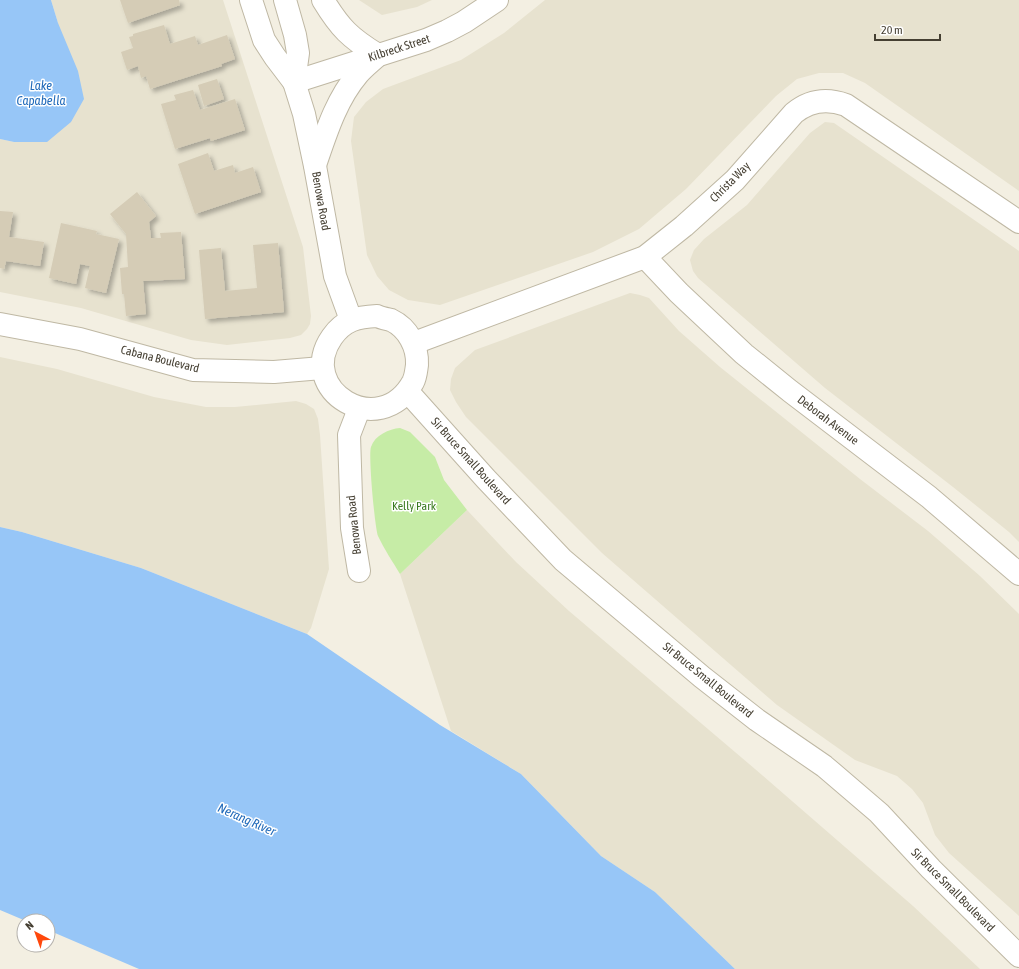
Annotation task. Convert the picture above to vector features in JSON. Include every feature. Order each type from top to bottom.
[{"type":"street","name":"Benowa Road","points":[[252,0],[264,40],[294,82],[304,114],[335,276],[351,320]]},
{"type":"street","name":"Benowa Road","points":[[285,0],[295,35],[298,53],[294,82]]},
{"type":"street","points":[[315,166],[328,126],[339,103],[359,72],[378,55],[347,34],[334,19],[323,0]]},
{"type":"street","name":"Kilbreck Street","points":[[294,82],[426,40],[447,31],[480,12],[497,0]]},
{"type":"street","name":"Christa Way","points":[[414,343],[645,257],[684,226],[735,180],[794,113],[801,107],[820,101],[837,102],[858,112],[1019,222]]},
{"type":"street","name":"Deborah Avenue","points":[[645,257],[680,293],[744,354],[929,498],[1019,574]]},
{"type":"street","points":[[377,316],[392,321],[403,328],[414,343],[418,357],[416,377],[408,392],[400,399],[386,407],[375,409],[359,408],[344,402],[332,390],[325,378],[322,368],[328,343],[338,330],[351,320],[360,317],[377,316]]},
{"type":"street","name":"Cabana Boulevard","points":[[0,324],[80,338],[193,370],[274,372],[322,368]]},
{"type":"street","name":"Sir Bruce Small Boulevard","points":[[408,392],[486,479],[563,560],[708,682],[757,720],[824,766],[880,813],[931,869],[1019,956]]},
{"type":"street","name":"Benowa Road","points":[[359,408],[349,435],[352,528],[359,571]]},
{"type":"shaded area","points":[[51,0],[223,0],[303,247],[311,316],[310,324],[301,335],[290,338],[227,345],[191,340],[81,308],[0,292],[0,139],[14,142],[58,23]]},
{"type":"shaded area","points":[[359,0],[432,0],[417,7],[382,15]]},
{"type":"shaded area","points":[[545,0],[1019,0],[1019,191],[865,83],[843,73],[819,73],[797,79],[776,96],[686,189],[639,229],[593,252],[440,305],[408,300],[389,290],[377,276],[367,255],[351,141],[354,117],[366,102],[383,89],[461,60],[504,33]]},
{"type":"shaded area","points":[[825,122],[834,123],[1019,251],[1019,542],[1009,532],[953,487],[825,388],[698,278],[693,271],[690,260],[694,250],[704,239],[747,205],[810,133]]},
{"type":"shaded area","points":[[630,293],[649,298],[679,331],[720,367],[860,479],[928,531],[980,576],[1019,614],[1019,916],[949,853],[935,835],[923,803],[912,789],[897,776],[855,760],[777,705],[602,553],[466,417],[456,402],[450,390],[451,379],[455,368],[475,350]]},
{"type":"shaded area","points":[[0,357],[57,369],[154,397],[206,407],[235,407],[296,401],[306,404],[314,409],[318,419],[320,435],[329,569],[311,628],[307,634],[141,568],[22,532],[0,527]]},
{"type":"shaded area","points":[[467,510],[516,562],[569,611],[913,906],[980,969],[735,969],[655,892],[601,856],[521,774],[451,731],[400,574]]},
{"type":"green space","name":"Kelly Park","points":[[400,428],[410,432],[435,457],[444,480],[467,510],[400,574],[378,536],[372,492],[370,453],[373,443],[379,436],[387,431]]},
{"type":"water","name":"Lake Capabella","points":[[0,0],[51,0],[58,23],[78,71],[84,99],[71,122],[47,142],[14,142],[0,139]]},
{"type":"water","name":"Nerang River","points":[[0,527],[22,532],[141,568],[307,634],[440,725],[521,774],[601,856],[655,892],[735,969],[139,969],[56,933],[56,913],[16,913],[16,917],[0,910]]},
{"type":"building","points":[[120,0],[179,0],[180,5],[128,23]]},
{"type":"building","points":[[164,25],[170,44],[195,36],[198,45],[227,35],[235,59],[221,64],[222,66],[150,89],[146,76],[141,78],[138,66],[127,70],[121,52],[133,48],[129,37],[133,36],[133,34]]},
{"type":"building","points":[[217,79],[224,99],[204,106],[198,85]]},
{"type":"building","points":[[193,90],[200,110],[235,99],[245,130],[211,141],[210,138],[175,149],[161,104],[176,100],[174,95]]},
{"type":"building","points":[[208,153],[214,171],[233,165],[235,173],[253,167],[261,192],[195,214],[178,164]]},
{"type":"building","points":[[137,192],[156,216],[149,222],[151,238],[161,238],[160,233],[181,232],[185,279],[143,281],[146,314],[126,316],[124,294],[122,294],[120,268],[128,267],[126,234],[110,214]]},
{"type":"building","points":[[0,211],[13,212],[9,237],[44,242],[40,266],[6,261],[4,269],[0,268]]},
{"type":"building","points":[[61,223],[97,231],[96,234],[119,239],[106,293],[85,288],[90,266],[80,264],[76,284],[49,278]]},
{"type":"building","points":[[278,243],[284,312],[205,319],[199,250],[221,248],[225,291],[257,288],[253,245]]}]
